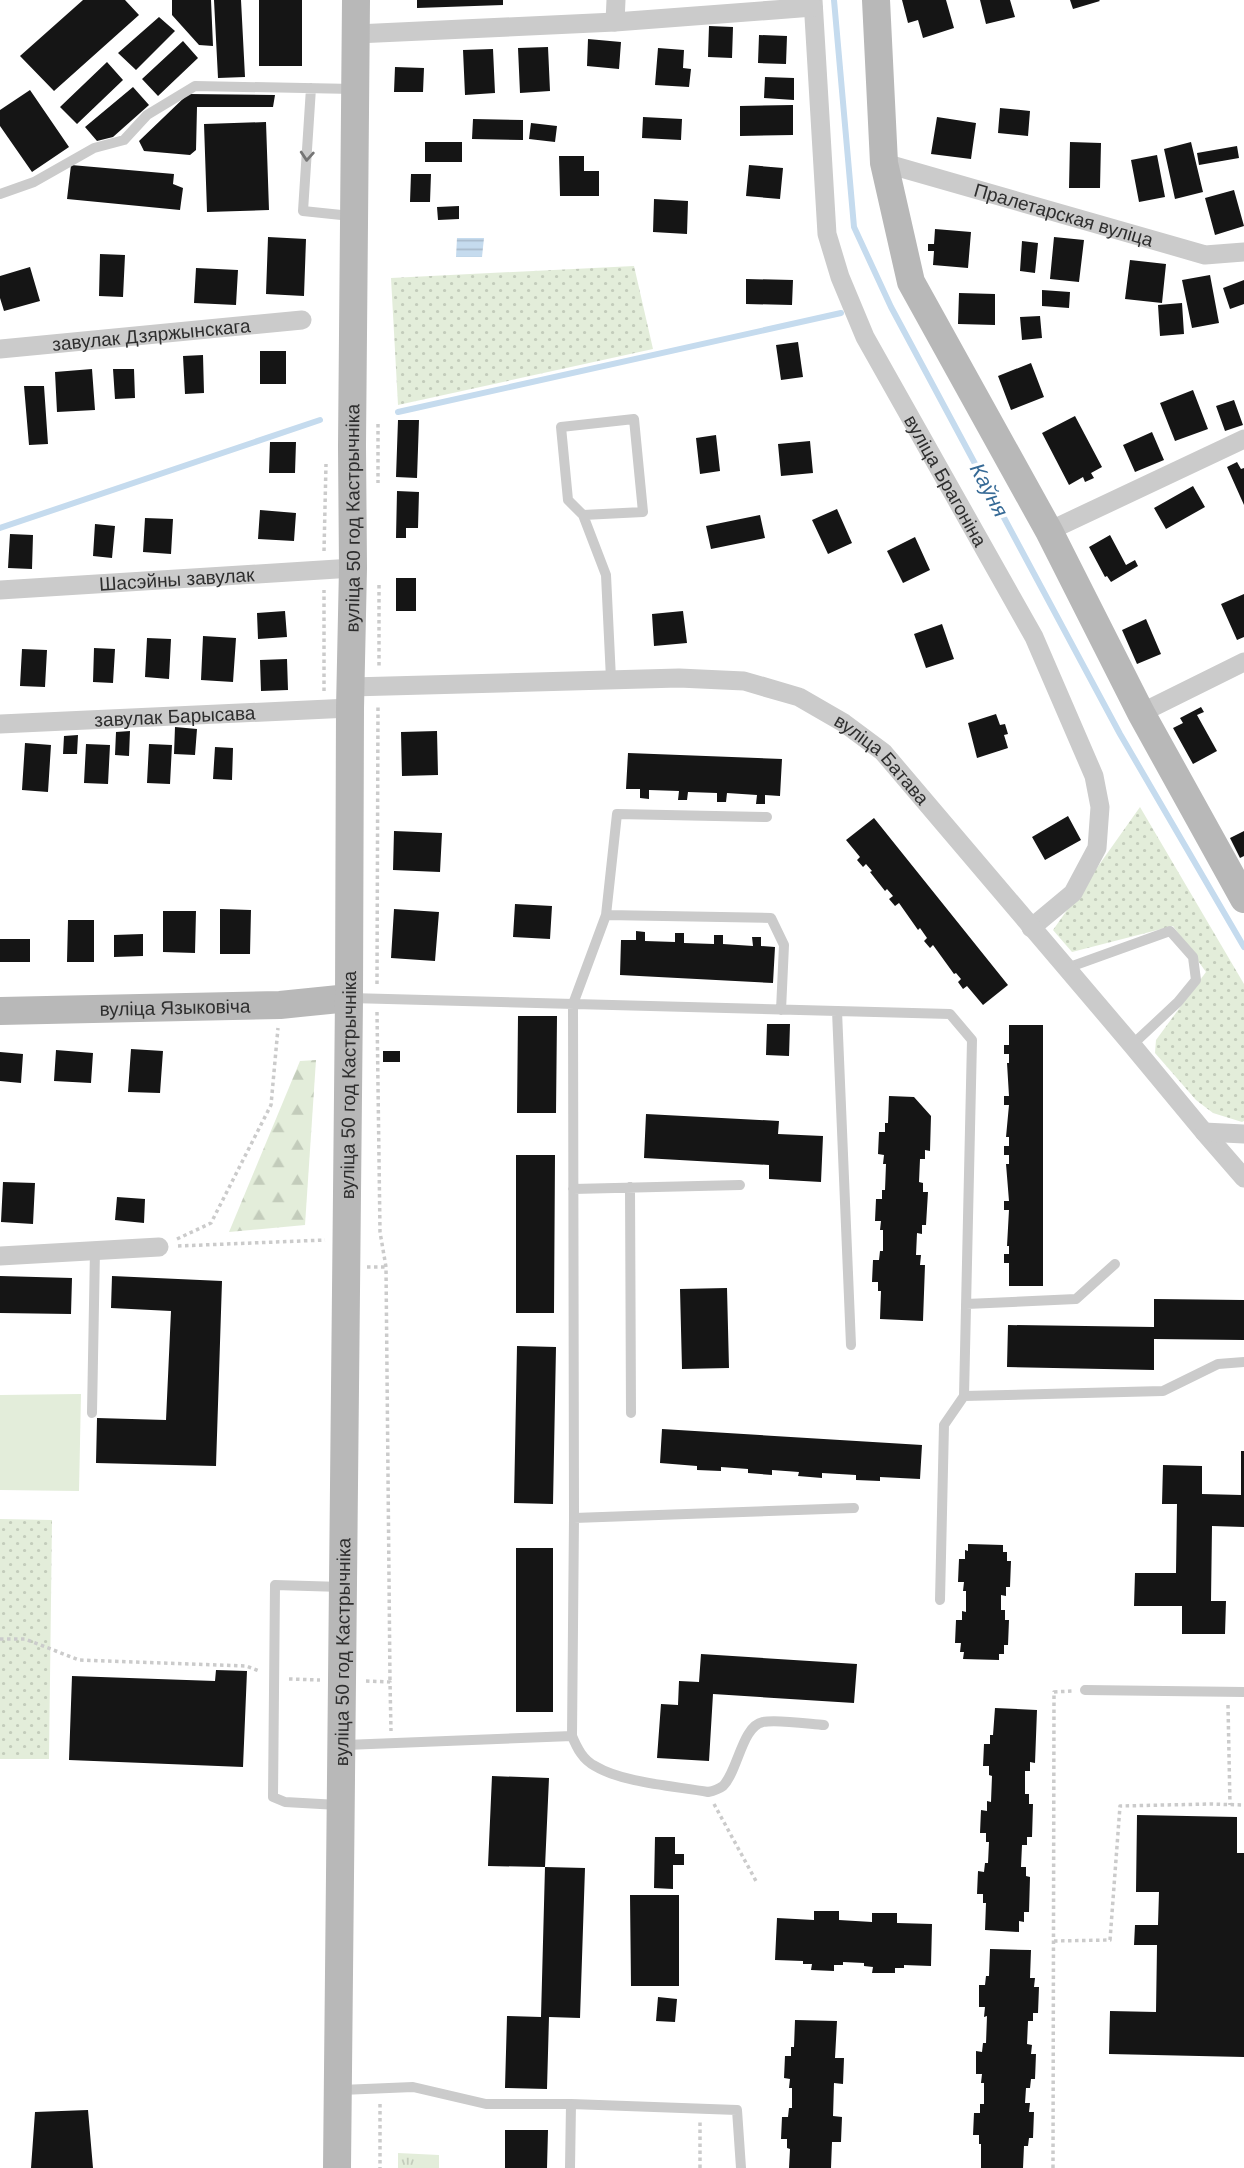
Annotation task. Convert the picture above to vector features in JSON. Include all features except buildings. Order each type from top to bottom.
[{"type":"main road","name":"вуліца 50 год Кастрычніка","points":[[337,2168],[343,1587],[363,998],[360,694],[366,570],[352,446],[356,0]]},
{"type":"main road","points":[[876,0],[884,163],[911,282],[1049,531],[1142,713],[1244,899]]},
{"type":"main road","name":"вуліца Языковіча","points":[[0,1011],[280,1005],[363,998]]},
{"type":"street","points":[[615,22],[616,0]]},
{"type":"street","points":[[356,34],[615,22],[813,4]]},
{"type":"street","name":"вуліца Брагоніна","points":[[813,4],[827,234],[840,277],[865,337],[1034,637],[1094,776],[1100,807],[1097,848],[1073,893],[1031,928]]},
{"type":"street","name":"Пралетарская вуліца","points":[[884,163],[1205,255],[1244,252]]},
{"type":"street","name":"завулак Дзяржынскага","points":[[0,349],[302,320]]},
{"type":"street","points":[[1049,531],[1244,439]]},
{"type":"street","name":"Шасэйны завулак","points":[[0,590],[366,570]]},
{"type":"street","points":[[1142,713],[1244,662]]},
{"type":"street","name":"вуліца Батава","points":[[360,694],[679,678],[744,681],[799,697],[845,723],[883,752],[1244,1178]]},
{"type":"street","name":"завулак Барысава","points":[[0,724],[360,694]]},
{"type":"street","points":[[1204,1132],[1244,1134]]},
{"type":"street","points":[[0,1256],[159,1247]]},
{"type":"lane","points":[[0,194],[34,182],[94,148],[124,140],[147,115],[195,86],[355,89]]},
{"type":"lane","points":[[311,88],[303,211],[354,216]]},
{"type":"lane","points":[[583,516],[643,512],[634,419],[561,427],[568,500],[583,516],[606,575],[611,680]]},
{"type":"lane","points":[[767,817],[617,814],[607,915],[573,1004],[572,1736],[577,1750],[592,1765],[615,1776],[708,1792],[721,1788],[732,1773],[752,1728],[762,1722],[824,1725]]},
{"type":"lane","points":[[607,915],[771,918],[784,945],[781,1010]]},
{"type":"lane","points":[[1066,968],[1170,931],[1193,957],[1196,980],[1178,1002],[1132,1045]]},
{"type":"lane","points":[[363,998],[950,1014],[972,1041],[964,1396],[944,1425],[940,1600]]},
{"type":"lane","points":[[837,1011],[851,1345]]},
{"type":"lane","points":[[573,1189],[740,1185]]},
{"type":"lane","points":[[630,1187],[631,1413]]},
{"type":"lane","points":[[92,1413],[95,1251]]},
{"type":"lane","points":[[966,1304],[1076,1299],[1115,1264]]},
{"type":"lane","points":[[964,1396],[1163,1391],[1218,1363],[1244,1362]]},
{"type":"lane","points":[[574,1518],[854,1508]]},
{"type":"lane","points":[[340,1805],[285,1802],[273,1797],[275,1585],[343,1587]]},
{"type":"lane","points":[[1085,1690],[1244,1692]]},
{"type":"lane","points":[[341,1745],[572,1736]]},
{"type":"lane","points":[[337,2090],[413,2087],[486,2104],[737,2110],[741,2168]]},
{"type":"lane","points":[[570,2168],[571,2104]]},
{"type":"path","points":[[378,419],[378,489]]},
{"type":"path","points":[[366,570],[360,694],[363,998],[380,1232],[386,1267],[390,1682]]},
{"type":"path","points":[[159,1247],[211,1223],[271,1105],[280,1005]]},
{"type":"path","points":[[159,1247],[326,1240]]},
{"type":"path","points":[[0,1639],[25,1639],[79,1660],[246,1666],[274,1678]]},
{"type":"path","points":[[1052,2168],[1054,1692]]},
{"type":"path","points":[[1228,1693],[1230,1805]]},
{"type":"path","points":[[708,1792],[756,1881]]},
{"type":"path","points":[[1054,1941],[1110,1940],[1120,1806],[1244,1805]]},
{"type":"path","points":[[380,2088],[380,2168]]},
{"type":"path","points":[[700,2109],[700,2168]]},
{"type":"green space","points":[[634,266],[653,349],[398,405],[391,278]]},
{"type":"green space","points":[[1140,807],[1244,984],[1242,1122],[1213,1113],[1196,1100],[1155,1053],[1156,1040],[1206,972],[1173,926],[1072,952],[1053,930]]},
{"type":"green space","points":[[316,1060],[305,1225],[229,1232],[300,1061]]},
{"type":"green space","points":[[81,1394],[79,1491],[0,1490],[0,1395]]},
{"type":"green space","points":[[0,1519],[52,1520],[49,1759],[0,1759]]},
{"type":"green space","points":[[398,2153],[439,2155],[439,2168],[398,2168]]},
{"type":"water","points":[[457,238],[484,238],[482,257],[456,257]]},
{"type":"waterway","name":"Каўня","points":[[834,0],[854,227],[891,307],[1120,734],[1244,947]]},
{"type":"waterway","points":[[398,412],[841,313]]},
{"type":"waterway","points":[[0,528],[320,420]]}]
